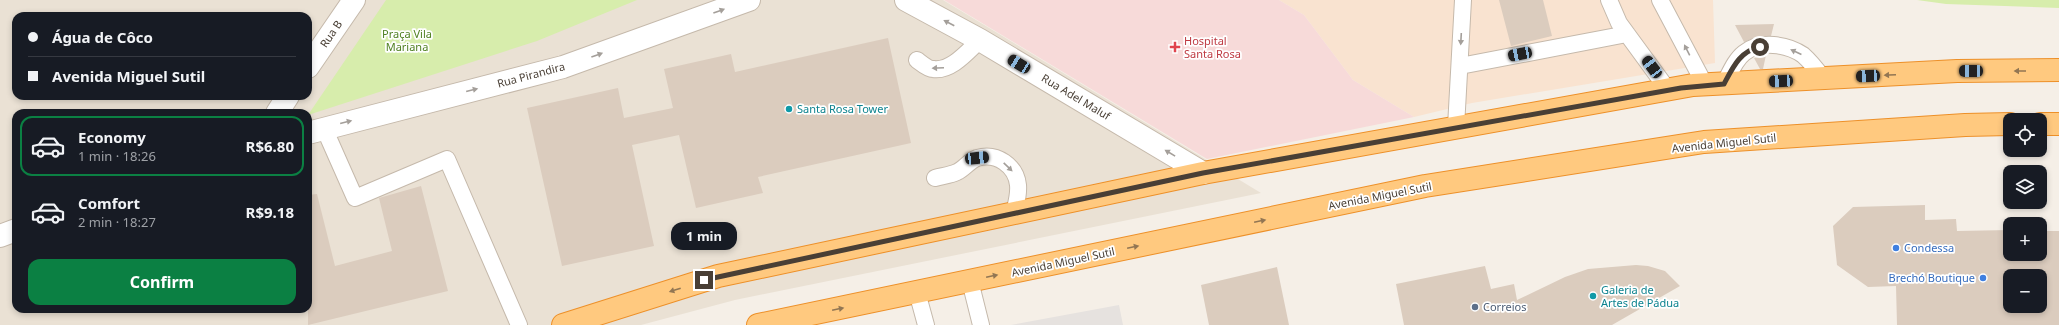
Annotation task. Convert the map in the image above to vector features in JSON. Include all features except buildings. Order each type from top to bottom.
[{"type":"highway","points":[[562,325],[718,276],[1014,213],[1203,173],[1668,90],[1714,84],[1957,71],[2059,70]]},
{"type":"highway","name":"Avenida Miguel Sutil","points":[[758,325],[810,320],[917,292],[1425,186],[1704,142],[1965,125],[2003,124]]},
{"type":"highway","points":[[2047,124],[2059,124]]},
{"type":"street","name":"Rua B","points":[[312,61],[354,0]]},
{"type":"street","name":"Rua Pirandira","points":[[316,130],[563,67],[749,0]]},
{"type":"street","name":"Rua Adel Maluf","points":[[906,0],[980,40],[1203,173]]},
{"type":"street","points":[[280,109],[285,100]]},
{"type":"street","points":[[0,236],[12,232]]},
{"type":"lane","points":[[1456,127],[1463,0]]},
{"type":"lane","points":[[1609,0],[1619,23],[1668,90]]},
{"type":"lane","points":[[1660,0],[1714,84],[1743,53],[1751,49],[1769,45],[1796,51],[1813,65],[1824,78]]},
{"type":"lane","points":[[1460,66],[1627,34]]},
{"type":"lane","points":[[917,60],[933,69],[945,68],[958,60],[980,40]]},
{"type":"lane","points":[[316,130],[355,198],[447,159],[519,325]]},
{"type":"lane","points":[[935,178],[956,172],[977,158],[990,157],[1001,160],[1016,174],[1018,197],[1014,213]]},
{"type":"lane","points":[[970,281],[981,325]]},
{"type":"lane","points":[[917,292],[926,325]]},
{"type":"shaded area","points":[[0,0],[943,0],[1261,193],[735,300],[641,325],[0,325]]},
{"type":"shaded area","name":"Hospital Santa Rosa","points":[[944,0],[1279,0],[1304,15],[1353,80],[1414,117],[1207,159]]},
{"type":"shaded area","points":[[1279,0],[1713,0],[1715,63],[1472,103],[1414,117],[1353,80],[1304,15]]},
{"type":"shaded area","points":[[1119,305],[1123,325],[1011,325]]},
{"type":"green space","name":"Praça Vila Mariana","points":[[386,0],[637,0],[537,41],[312,114],[312,109]]},
{"type":"green space","points":[[1917,0],[2059,0],[2059,8],[1946,4]]},
{"type":"place","name":"Hospital Santa Rosa","points":[[1175,47]]},
{"type":"place","name":"Santa Rosa Tower","points":[[789,109]]},
{"type":"place","name":"Condessa","points":[[1896,248]]},
{"type":"place","name":"Brechó Boutique","points":[[1983,278]]},
{"type":"place","name":"Galeria de Artes de Pádua","points":[[1593,296]]},
{"type":"place","name":"Correios","points":[[1475,307]]},
{"type":"route","points":[[704,280],[1203,173],[1681,88],[1724,84],[1736,62],[1743,53],[1760,47]]}]
